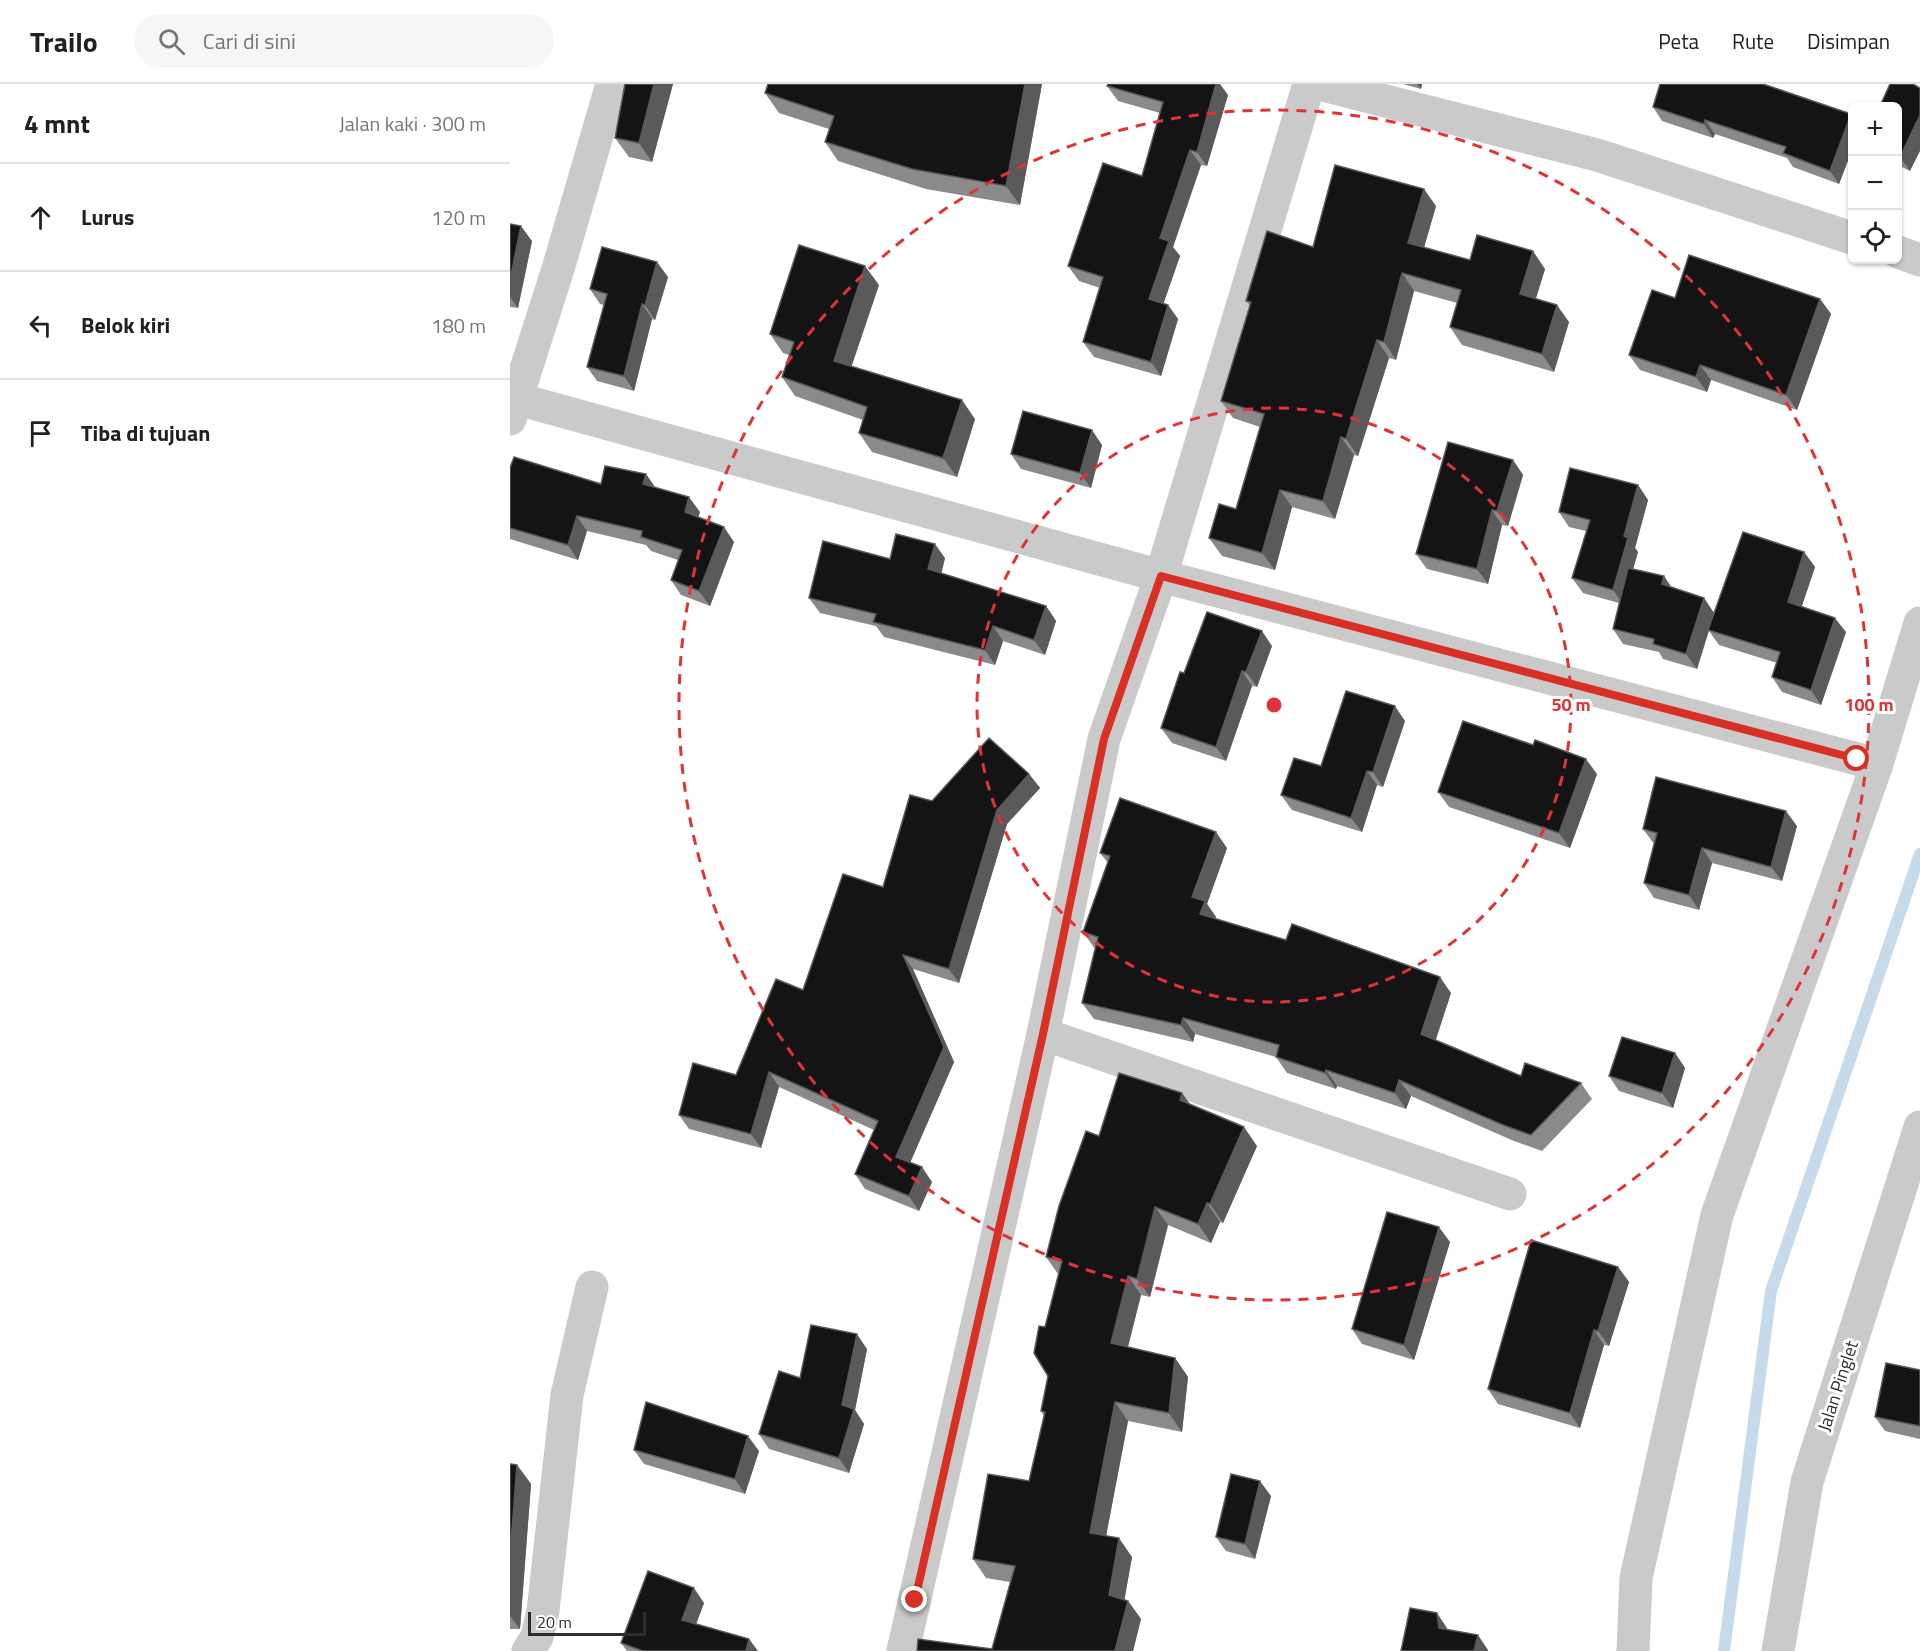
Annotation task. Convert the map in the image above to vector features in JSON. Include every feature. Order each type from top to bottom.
[{"type":"street","points":[[612,84],[558,270],[512,405],[1861,760],[1876,767]]},
{"type":"street","points":[[903,1651],[1043,1034],[1104,739],[1161,576],[1309,84]]},
{"type":"street","points":[[1319,84],[1597,154],[1848,237]]},
{"type":"street","points":[[1902,253],[1920,260]]},
{"type":"street","points":[[1633,1651],[1636,1578],[1717,1215],[1876,767],[1920,623]]},
{"type":"street","points":[[1043,1034],[1510,1194]]},
{"type":"street","name":"Jalan Pinglet","points":[[1778,1651],[1807,1482],[1920,1127]]},
{"type":"street","points":[[528,1651],[537,1637],[543,1611],[567,1395],[592,1287]]},
{"type":"building","points":[[625,84],[654,84],[639,143],[615,138]]},
{"type":"building","points":[[768,84],[1025,84],[1006,186],[912,169],[825,142],[834,116],[765,93]]},
{"type":"building","points":[[1108,84],[1216,84],[1197,152],[1190,150],[1160,238],[1169,241],[1149,299],[1168,305],[1151,362],[1083,342],[1103,277],[1068,266],[1103,163],[1142,176],[1163,102],[1107,86]]},
{"type":"building","points":[[1660,84],[1763,84],[1848,113],[1848,122],[1830,171],[1783,153],[1786,147],[1705,120],[1704,124],[1653,107]]},
{"type":"building","points":[[1890,84],[1913,84],[1920,88],[1920,115],[1902,153],[1902,102],[1882,102]]},
{"type":"building","points":[[1335,165],[1424,189],[1408,243],[1470,260],[1477,235],[1533,251],[1520,294],[1557,305],[1542,354],[1450,327],[1461,290],[1402,273],[1384,342],[1377,340],[1346,439],[1341,437],[1323,501],[1280,490],[1262,553],[1209,538],[1219,504],[1236,509],[1264,414],[1221,401],[1251,302],[1246,301],[1267,231],[1313,247]]},
{"type":"building","points":[[510,224],[521,226],[510,280]]},
{"type":"building","points":[[799,245],[865,266],[834,361],[962,400],[943,458],[859,433],[867,407],[782,377],[794,342],[770,334]]},
{"type":"building","points":[[602,247],[657,262],[645,305],[642,304],[624,376],[587,367],[607,294],[590,289]]},
{"type":"building","points":[[1689,255],[1820,299],[1786,395],[1700,365],[1696,377],[1629,355],[1652,290],[1675,298]]},
{"type":"building","points":[[1023,411],[1092,430],[1080,473],[1011,454]]},
{"type":"building","points":[[1448,442],[1513,460],[1497,511],[1492,510],[1477,569],[1416,554]]},
{"type":"building","points":[[514,457],[601,484],[605,466],[646,474],[643,484],[689,497],[685,512],[724,527],[699,591],[671,580],[682,550],[641,537],[642,531],[577,516],[568,545],[510,528],[510,468]]},
{"type":"building","points":[[1570,468],[1638,485],[1624,536],[1628,538],[1613,590],[1572,578],[1590,520],[1559,512]]},
{"type":"building","points":[[1743,532],[1804,552],[1788,602],[1835,618],[1811,690],[1772,677],[1780,652],[1708,630]]},
{"type":"building","points":[[896,534],[935,544],[928,569],[1046,606],[1034,640],[993,626],[985,650],[873,622],[876,614],[809,598],[823,541],[890,559]]},
{"type":"building","points":[[1628,568],[1664,576],[1662,584],[1704,598],[1686,654],[1653,644],[1654,639],[1613,629]]},
{"type":"building","points":[[1207,612],[1262,631],[1246,672],[1242,671],[1216,747],[1161,728],[1180,672],[1184,673]]},
{"type":"building","points":[[1346,691],[1395,706],[1373,772],[1367,771],[1351,818],[1281,795],[1294,758],[1321,766]]},
{"type":"building","points":[[1463,721],[1533,745],[1535,740],[1586,759],[1559,833],[1438,792]]},
{"type":"building","points":[[989,738],[1029,774],[997,810],[949,969],[903,955],[944,1047],[896,1157],[922,1167],[909,1196],[855,1174],[878,1121],[769,1072],[751,1134],[679,1115],[693,1063],[736,1075],[776,979],[803,990],[843,874],[883,887],[910,795],[932,801]]},
{"type":"building","points":[[1656,777],[1786,811],[1771,867],[1702,848],[1689,895],[1644,883],[1657,833],[1643,829]]},
{"type":"building","points":[[1120,798],[1216,832],[1192,897],[1205,901],[1200,914],[1286,940],[1292,924],[1440,977],[1421,1034],[1521,1076],[1525,1063],[1581,1083],[1531,1135],[1399,1080],[1395,1093],[1326,1070],[1325,1073],[1276,1057],[1279,1045],[1183,1018],[1181,1025],[1082,1003],[1098,937],[1083,932],[1110,856],[1100,853]]},
{"type":"building","points":[[1622,1037],[1675,1053],[1662,1093],[1609,1076]]},
{"type":"building","points":[[1119,1073],[1182,1093],[1180,1100],[1244,1127],[1210,1204],[1207,1203],[1198,1224],[1155,1207],[1137,1279],[1128,1276],[1111,1343],[1175,1358],[1169,1413],[1115,1402],[1090,1533],[1119,1538],[1109,1595],[1128,1601],[1115,1651],[917,1651],[918,1639],[992,1649],[1015,1566],[973,1559],[988,1474],[1029,1481],[1045,1412],[1041,1411],[1048,1376],[1034,1353],[1039,1326],[1045,1327],[1062,1261],[1046,1257],[1059,1206],[1086,1131],[1099,1136]]},
{"type":"building","points":[[1387,1212],[1439,1227],[1404,1345],[1352,1329]]},
{"type":"building","points":[[1531,1240],[1618,1267],[1598,1331],[1594,1330],[1570,1413],[1488,1389]]},
{"type":"building","points":[[811,1325],[857,1334],[842,1405],[854,1409],[839,1458],[759,1434],[779,1371],[800,1378]]},
{"type":"building","points":[[1886,1363],[1920,1370],[1920,1426],[1875,1417]]},
{"type":"building","points":[[646,1402],[748,1436],[735,1479],[634,1450]]},
{"type":"building","points":[[510,1464],[517,1465],[510,1556]]},
{"type":"building","points":[[1231,1474],[1260,1481],[1245,1544],[1216,1537]]},
{"type":"building","points":[[648,1571],[694,1588],[682,1620],[749,1639],[746,1651],[643,1651],[621,1643]]},
{"type":"building","points":[[1410,1608],[1437,1613],[1439,1628],[1478,1635],[1474,1651],[1401,1651]]},
{"type":"waterway","points":[[1724,1651],[1771,1291],[1920,854]]},
{"type":"route","points":[[915,1600],[1043,1034],[1104,739],[1161,576],[1857,759]]}]
